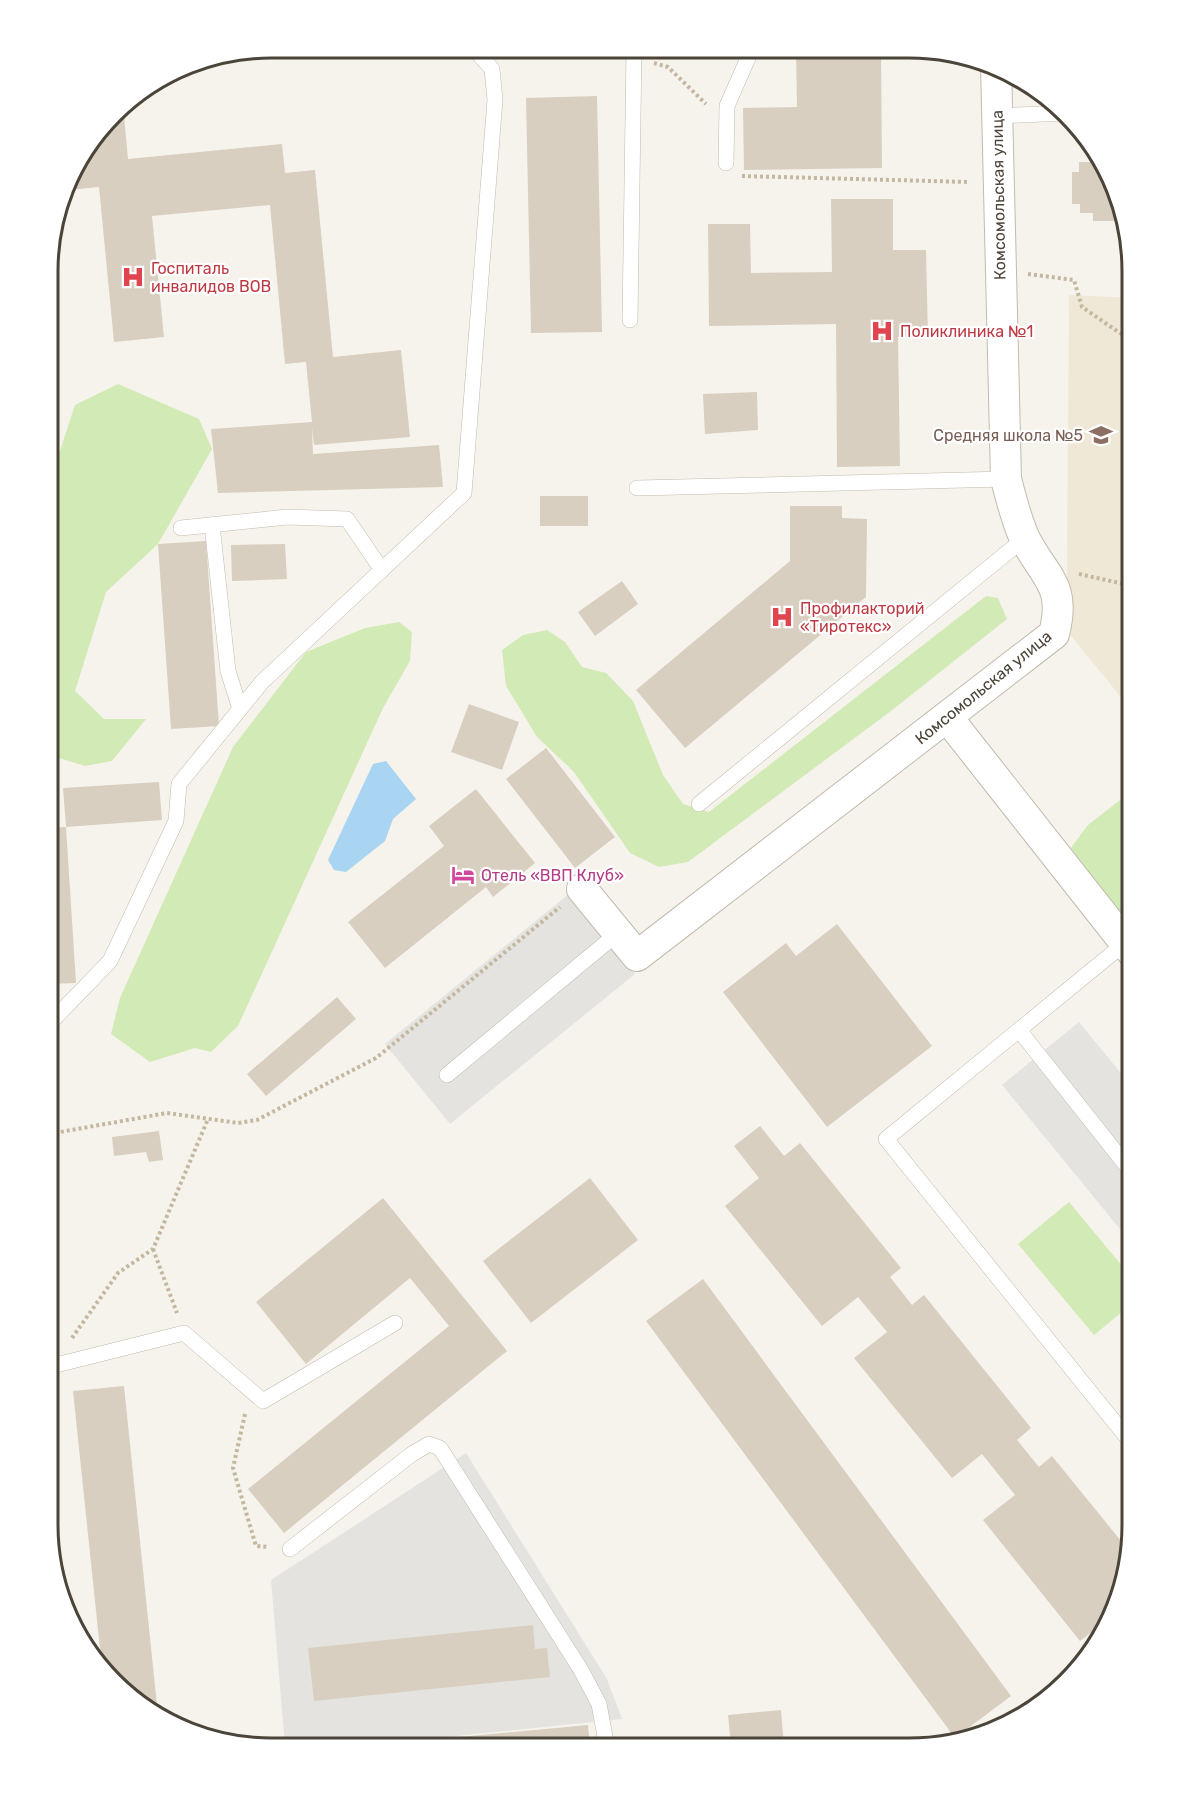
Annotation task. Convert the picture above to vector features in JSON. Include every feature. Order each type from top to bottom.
[{"type":"street","name":"Комсомольская улица","points":[[582,889],[637,956],[1054,634],[1060,610],[1055,588],[1025,538],[1013,508],[1006,479],[996,77]]},
{"type":"street","points":[[947,717],[1122,939]]},
{"type":"lane","points":[[630,320],[634,58]]},
{"type":"lane","points":[[726,163],[727,106],[749,58]]},
{"type":"lane","points":[[58,1015],[110,960],[176,821],[179,784],[262,682],[464,493],[495,100],[492,69],[483,59]]},
{"type":"lane","points":[[996,116],[1053,114]]},
{"type":"lane","points":[[636,488],[1006,479]]},
{"type":"lane","points":[[181,528],[287,516],[347,519],[382,570]]},
{"type":"lane","points":[[212,525],[228,671],[240,709]]},
{"type":"lane","points":[[699,804],[1025,538]]},
{"type":"lane","points":[[447,1075],[618,933]]},
{"type":"lane","points":[[1122,953],[1019,1030],[886,1139],[1122,1433]]},
{"type":"lane","points":[[1019,1030],[1122,1160]]},
{"type":"lane","points":[[58,1365],[184,1333],[263,1401],[395,1323]]},
{"type":"lane","points":[[290,1549],[412,1454],[429,1444],[440,1448],[581,1670],[599,1704],[605,1738]]},
{"type":"path","points":[[668,67],[707,106]]},
{"type":"path","points":[[740,176],[998,183]]},
{"type":"path","points":[[1022,274],[1074,280],[1082,307],[1122,334]]},
{"type":"path","points":[[1067,571],[1122,584]]},
{"type":"path","points":[[58,1132],[167,1113],[238,1123],[257,1120],[376,1058],[582,889]]},
{"type":"path","points":[[58,1356],[118,1273],[153,1249],[208,1119]]},
{"type":"path","points":[[153,1249],[184,1333]]},
{"type":"path","points":[[250,1390],[233,1468],[256,1546],[290,1549]]},
{"type":"shaded area","name":"Средняя школа №5","points":[[1069,295],[1122,297],[1122,698],[1064,627],[1067,571]]},
{"type":"shaded area","points":[[570,893],[635,974],[450,1124],[385,1044]]},
{"type":"shaded area","points":[[1079,1022],[1122,1075],[1122,1232],[1002,1085]]},
{"type":"shaded area","points":[[466,1453],[607,1679],[622,1719],[437,1738],[284,1738],[271,1580]]},
{"type":"green space","points":[[118,384],[199,419],[212,449],[158,544],[106,592],[75,691],[104,719],[146,719],[112,761],[85,766],[58,758],[58,457],[75,405]]},
{"type":"green space","points":[[986,596],[998,598],[1007,619],[891,711],[688,862],[659,867],[630,853],[574,772],[537,737],[506,686],[502,650],[523,635],[547,630],[565,642],[582,667],[606,673],[633,701],[663,775],[683,804],[709,812]]},
{"type":"green space","points":[[399,622],[412,632],[410,661],[383,708],[238,1026],[211,1052],[195,1048],[150,1062],[111,1034],[120,998],[233,747],[306,652],[365,628]]},
{"type":"green space","points":[[1122,799],[1122,913],[1070,849],[1088,825]]},
{"type":"green space","points":[[1069,1202],[1122,1266],[1122,1312],[1094,1335],[1018,1244]]},
{"type":"water","points":[[386,761],[416,799],[393,819],[385,841],[346,872],[334,870],[328,860],[373,764]]},
{"type":"building","points":[[796,58],[881,58],[882,168],[744,170],[743,108],[797,107]]},
{"type":"building","points":[[597,96],[602,332],[531,333],[526,98]]},
{"type":"building","name":"Госпиталь инвалидов ВОВ","points":[[124,118],[128,159],[282,144],[285,173],[315,170],[333,357],[401,350],[410,437],[314,445],[312,428],[313,454],[439,445],[443,487],[218,493],[211,429],[312,422],[306,362],[285,364],[270,205],[152,216],[164,337],[114,342],[99,187],[75,189],[94,153]]},
{"type":"building","points":[[1079,162],[1092,162],[1101,177],[1116,221],[1093,221],[1093,213],[1080,213],[1080,204],[1072,204],[1072,172],[1079,172]]},
{"type":"building","name":"Поликлиника №1","points":[[831,199],[893,199],[893,250],[926,250],[928,337],[898,337],[900,466],[837,467],[836,324],[709,326],[708,224],[750,224],[751,273],[832,272]]},
{"type":"building","points":[[757,392],[758,430],[705,434],[703,394]]},
{"type":"building","points":[[540,496],[588,496],[588,526],[540,526]]},
{"type":"building","name":"Профилакторий «Тиротекс»","points":[[790,506],[842,506],[842,518],[867,519],[866,597],[685,748],[636,690],[790,561]]},
{"type":"building","points":[[206,541],[219,726],[171,729],[158,544]]},
{"type":"building","points":[[285,544],[287,579],[232,581],[231,545]]},
{"type":"building","points":[[622,581],[638,604],[595,636],[578,612]]},
{"type":"building","points":[[469,704],[519,722],[502,770],[451,752]]},
{"type":"building","points":[[546,748],[615,837],[575,868],[506,779]]},
{"type":"building","points":[[159,782],[162,820],[66,827],[63,788]]},
{"type":"building","name":"Отель «ВВП Клуб»","points":[[476,789],[535,863],[493,897],[486,887],[385,968],[348,922],[444,846],[429,826]]},
{"type":"building","points":[[58,827],[66,827],[76,983],[58,984]]},
{"type":"building","points":[[837,924],[932,1046],[827,1127],[723,992],[786,943],[796,956]]},
{"type":"building","points":[[337,997],[356,1019],[266,1096],[247,1074]]},
{"type":"building","points":[[760,1126],[784,1156],[800,1143],[901,1268],[890,1277],[912,1305],[924,1295],[1031,1428],[1017,1440],[1039,1467],[1052,1456],[1122,1542],[1115,1580],[1101,1619],[1095,1629],[1080,1641],[983,1520],[1015,1495],[982,1454],[952,1478],[854,1358],[887,1332],[858,1297],[822,1326],[725,1206],[759,1178],[734,1146]]},
{"type":"building","points":[[159,1131],[163,1160],[149,1162],[146,1152],[114,1156],[112,1137]]},
{"type":"building","points":[[590,1178],[638,1240],[531,1323],[483,1261]]},
{"type":"building","points":[[383,1198],[507,1351],[284,1533],[248,1489],[449,1326],[410,1278],[306,1364],[256,1302]]},
{"type":"building","points":[[703,1279],[1011,1696],[966,1730],[951,1733],[646,1321]]},
{"type":"building","points":[[124,1386],[157,1704],[131,1685],[100,1652],[73,1391]]},
{"type":"building","points":[[533,1625],[535,1649],[547,1648],[550,1677],[314,1701],[308,1648]]},
{"type":"building","points":[[781,1710],[783,1738],[730,1738],[728,1715]]},
{"type":"building","points":[[588,1725],[589,1738],[448,1738]]},
{"type":"place","name":"Госпиталь инвалидов ВОВ","points":[[133,277]]},
{"type":"place","name":"Поликлиника №1","points":[[882,331]]},
{"type":"place","name":"Средняя школа №5","points":[[1101,435]]},
{"type":"place","name":"Профилакторий «Тиротекс»","points":[[782,617]]},
{"type":"place","name":"Отель «ВВП Клуб»","points":[[463,875]]}]
